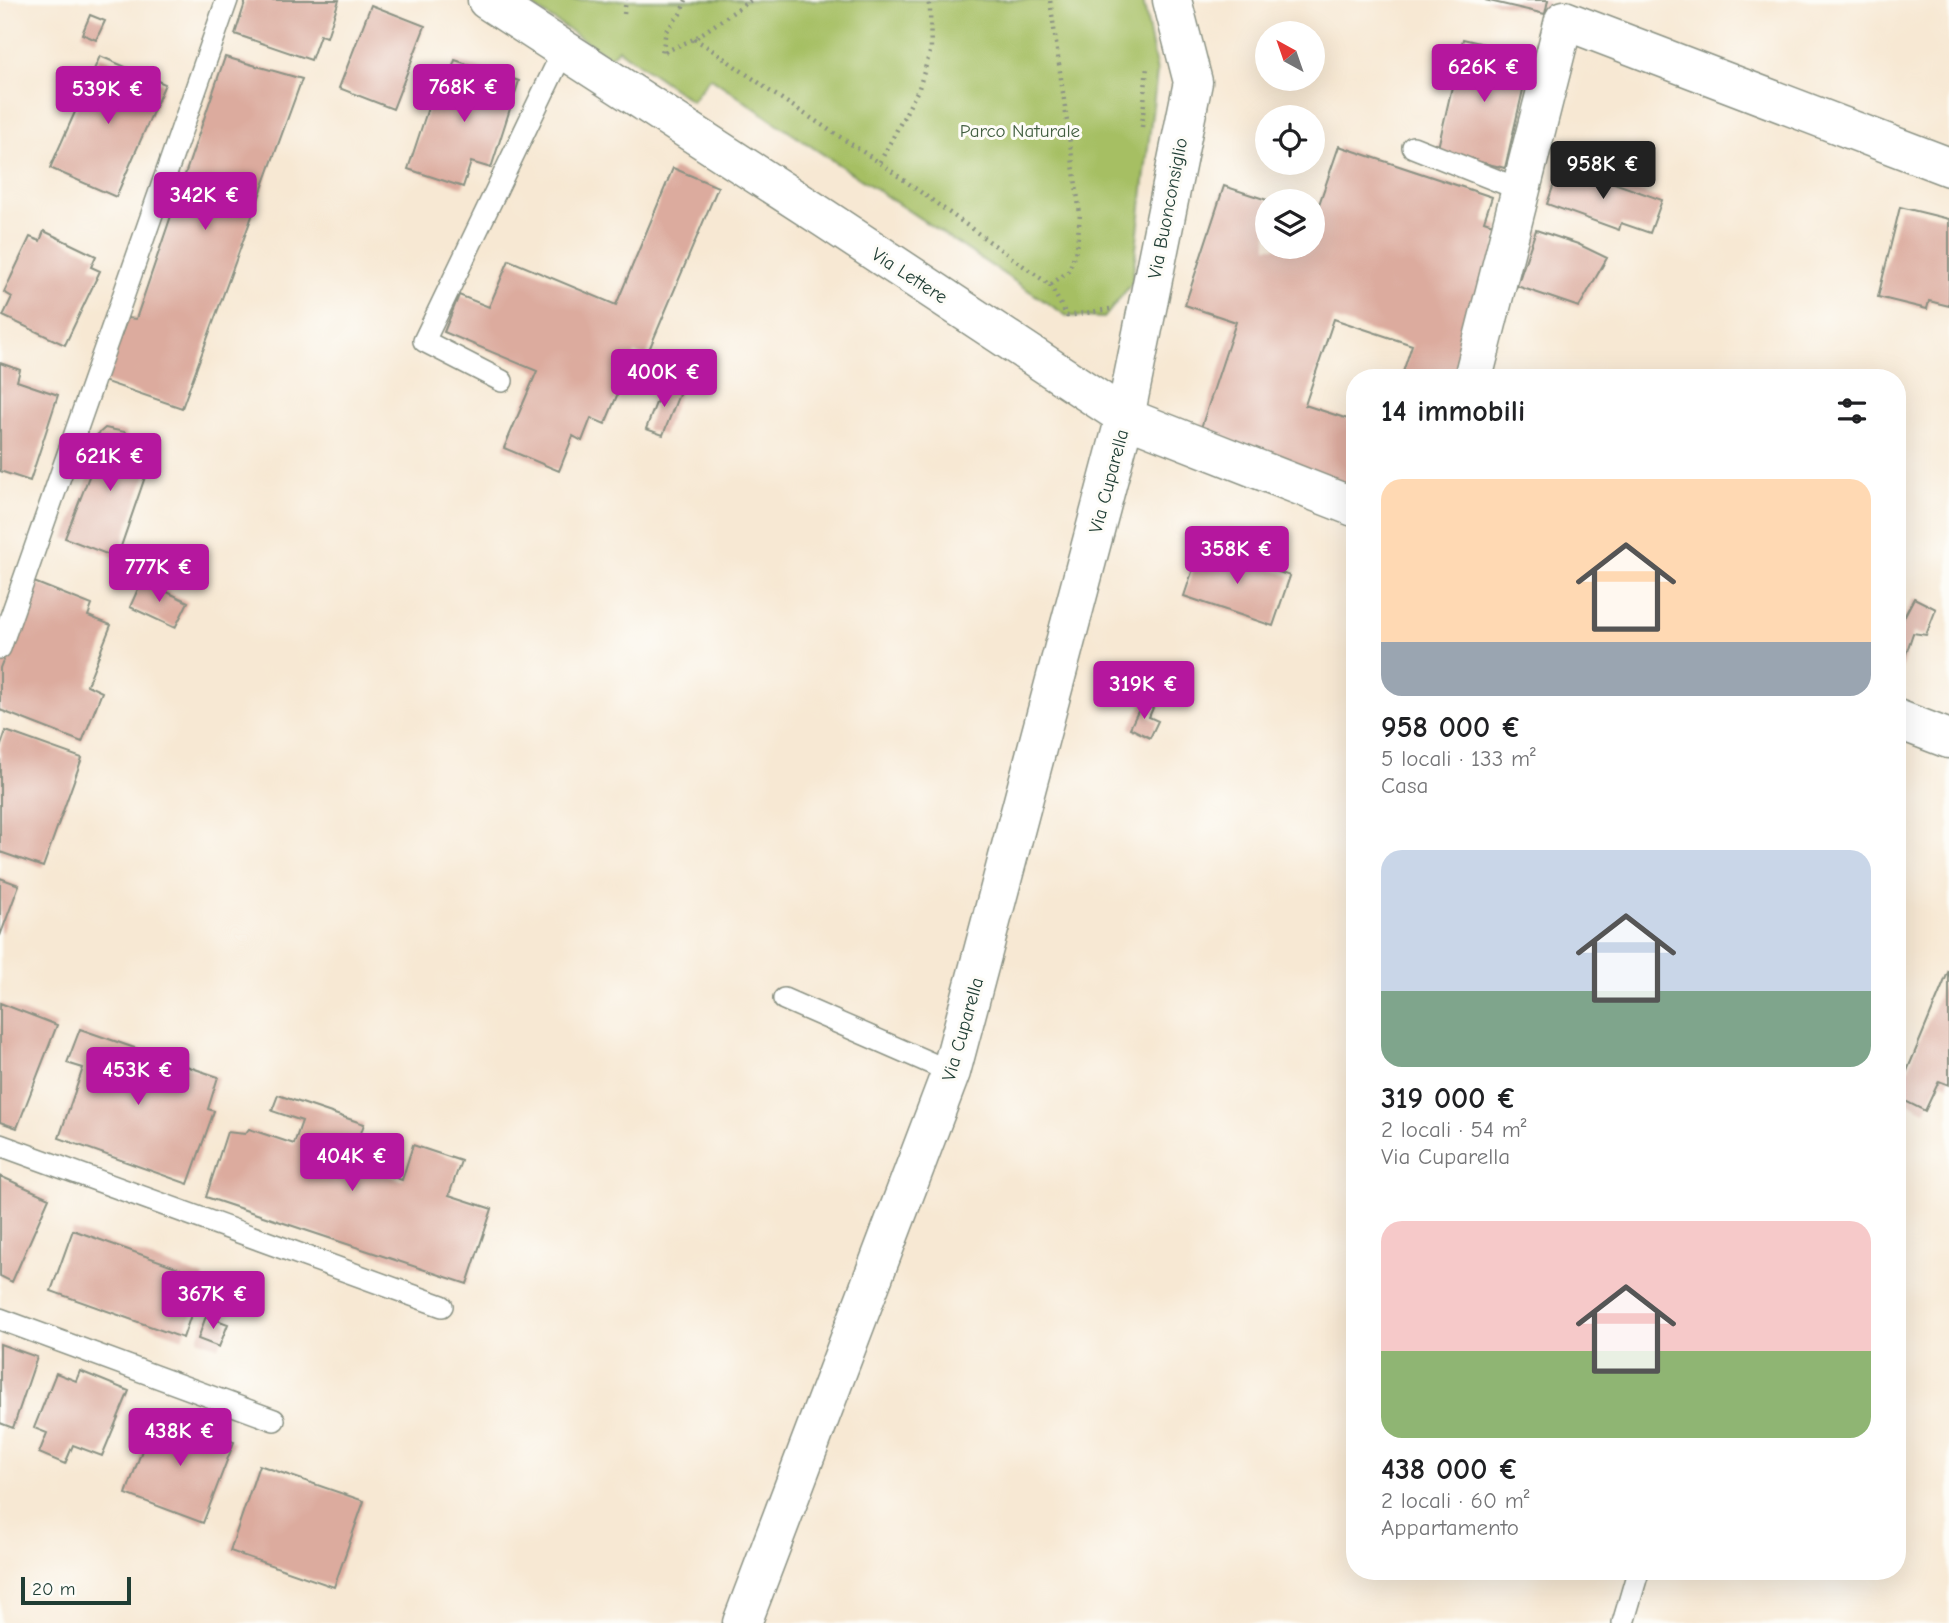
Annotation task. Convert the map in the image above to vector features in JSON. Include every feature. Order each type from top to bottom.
[{"type":"street","name":"Via Lettere","points":[[487,0],[1125,417],[1346,504]]},
{"type":"street","name":"Via Buonconsiglio","points":[[1125,417],[1193,82],[1172,0]]},
{"type":"street","points":[[1475,369],[1564,20],[1949,167]]},
{"type":"street","name":"Via Cuparella","points":[[742,1623],[951,1072],[1125,417]]},
{"type":"street","points":[[1906,723],[1949,740]]},
{"type":"lane","points":[[0,648],[227,0]]},
{"type":"lane","points":[[502,381],[424,341],[564,51]]},
{"type":"lane","points":[[1413,147],[1521,190]]},
{"type":"lane","points":[[785,999],[951,1072]]},
{"type":"lane","points":[[0,1145],[442,1306]]},
{"type":"lane","points":[[0,1319],[274,1420]]},
{"type":"lane","points":[[1623,1623],[1636,1580]]},
{"type":"path","points":[[624,14],[626,0]]},
{"type":"path","points":[[686,0],[680,14],[666,31],[662,53],[694,38],[751,0]]},
{"type":"path","points":[[880,163],[919,88],[931,49],[928,0]]},
{"type":"path","points":[[1050,0],[1080,214],[1077,247],[1069,271],[1050,285]]},
{"type":"path","points":[[694,38],[880,163],[1050,285],[1067,316],[1112,308]]},
{"type":"path","points":[[1141,134],[1148,68],[1145,57]]},
{"type":"green space","name":"Parco Naturale","points":[[523,0],[1143,0],[1157,72],[1132,283],[1104,318],[1067,316],[710,77],[692,101],[618,49],[610,57]]},
{"type":"building","points":[[246,0],[339,0],[327,37],[320,35],[311,60],[235,34]]},
{"type":"building","points":[[1485,0],[1548,0],[1545,14]]},
{"type":"building","points":[[371,5],[425,26],[393,109],[339,88]]},
{"type":"building","points":[[90,15],[105,21],[96,40],[82,34]]},
{"type":"building","points":[[1463,39],[1531,55],[1505,168],[1437,152]]},
{"type":"building","points":[[100,56],[165,84],[116,197],[50,168]]},
{"type":"building","points":[[225,57],[302,79],[182,408],[103,381],[128,318],[136,319]]},
{"type":"building","points":[[455,60],[519,81],[491,168],[471,162],[463,187],[408,169],[430,102],[440,105]]},
{"type":"building","points":[[1339,146],[1492,197],[1484,221],[1499,226],[1475,369],[1404,369],[1412,345],[1334,319],[1305,405],[1346,418],[1346,493],[1196,443],[1236,322],[1185,305],[1224,186],[1255,196],[1255,259],[1325,259],[1324,189]]},
{"type":"building","points":[[1561,164],[1662,200],[1650,233],[1621,223],[1619,230],[1547,204]]},
{"type":"building","points":[[673,168],[718,187],[646,357],[635,353],[605,424],[591,418],[582,441],[573,436],[559,471],[504,448],[537,371],[444,332],[459,295],[489,307],[509,260],[616,305]]},
{"type":"building","points":[[1900,207],[1949,219],[1949,306],[1929,301],[1927,309],[1878,297]]},
{"type":"building","points":[[1536,230],[1578,244],[1607,258],[1579,307],[1517,286]]},
{"type":"building","points":[[44,231],[96,256],[91,267],[100,271],[65,345],[3,316],[12,297],[4,292],[30,237],[40,241]]},
{"type":"building","points":[[0,363],[20,370],[17,381],[58,395],[30,481],[0,471]]},
{"type":"building","points":[[664,382],[681,389],[663,435],[646,429]]},
{"type":"building","points":[[105,428],[125,432],[130,446],[154,451],[117,558],[65,538],[97,456],[90,453],[97,435]]},
{"type":"building","points":[[1201,545],[1290,576],[1273,626],[1184,596]]},
{"type":"building","points":[[142,580],[188,602],[175,628],[130,607]]},
{"type":"building","points":[[34,582],[92,605],[88,616],[111,625],[87,685],[102,692],[82,742],[0,710],[0,668]]},
{"type":"building","points":[[1914,598],[1936,609],[1926,635],[1913,633],[1906,654],[1906,613]]},
{"type":"building","points":[[1142,703],[1153,708],[1149,717],[1158,721],[1150,738],[1130,728]]},
{"type":"building","points":[[6,731],[82,758],[43,867],[0,852],[0,748]]},
{"type":"building","points":[[0,878],[19,885],[0,936]]},
{"type":"building","points":[[1949,970],[1949,1085],[1939,1081],[1925,1111],[1906,1102],[1906,1073]]},
{"type":"building","points":[[0,1003],[57,1025],[17,1128],[0,1122]]},
{"type":"building","points":[[80,1029],[218,1077],[208,1109],[214,1111],[188,1184],[59,1138],[83,1068],[67,1063]]},
{"type":"building","points":[[278,1095],[364,1124],[351,1163],[402,1180],[413,1145],[461,1161],[449,1195],[492,1209],[467,1284],[206,1197],[227,1132],[245,1134],[249,1129],[294,1144],[302,1121],[272,1111]]},
{"type":"building","points":[[0,1176],[49,1198],[12,1282],[0,1276]]},
{"type":"building","points":[[73,1230],[204,1277],[183,1338],[51,1291]]},
{"type":"building","points":[[206,1316],[228,1324],[219,1347],[198,1339]]},
{"type":"building","points":[[0,1344],[37,1357],[13,1428],[0,1423]]},
{"type":"building","points":[[80,1371],[129,1391],[102,1456],[73,1445],[65,1464],[39,1453],[47,1433],[34,1428],[56,1373],[76,1381]]},
{"type":"building","points":[[156,1412],[234,1442],[203,1523],[126,1494]]},
{"type":"building","points":[[259,1465],[364,1501],[334,1587],[230,1551]]}]
